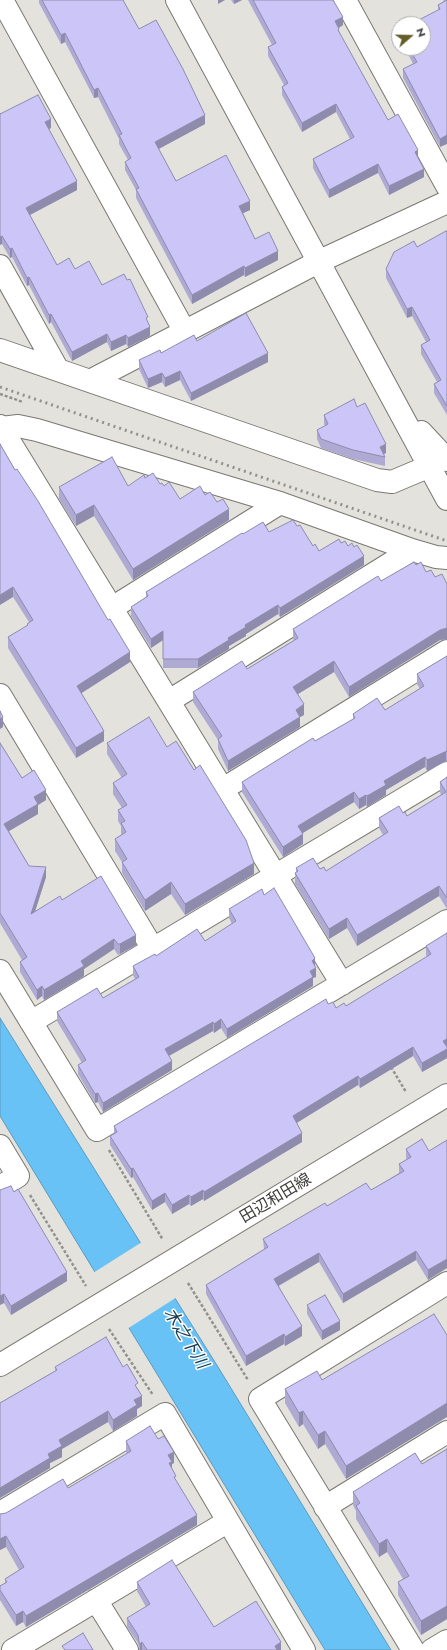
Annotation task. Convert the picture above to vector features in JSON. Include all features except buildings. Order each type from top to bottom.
[{"type":"street","points":[[2,0],[185,332]]},
{"type":"street","points":[[177,0],[320,261],[396,404],[439,463],[447,498]]},
{"type":"street","points":[[345,0],[447,186]]},
{"type":"street","points":[[90,381],[320,261],[447,202]]},
{"type":"street","points":[[0,266],[58,370]]},
{"type":"street","points":[[0,350],[378,480],[392,482],[439,463]]},
{"type":"street","points":[[342,984],[1,427],[18,426],[37,430],[280,503],[412,550],[436,557],[447,558]]},
{"type":"street","points":[[112,608],[280,503]]},
{"type":"street","points":[[169,701],[412,550]]},
{"type":"street","points":[[222,789],[447,651]]},
{"type":"street","points":[[0,696],[153,949]]},
{"type":"street","points":[[31,1022],[447,773]]},
{"type":"street","points":[[0,971],[97,1130],[447,921]]},
{"type":"street","name":"田辺和田線","points":[[0,1365],[447,1095]]},
{"type":"street","points":[[0,1146],[18,1176],[0,1187]]},
{"type":"street","points":[[413,1650],[260,1399],[447,1283]]},
{"type":"street","points":[[0,1513],[165,1414],[227,1522],[304,1650]]},
{"type":"street","points":[[325,1506],[447,1432]]},
{"type":"street","points":[[13,1650],[227,1522]]},
{"type":"street","points":[[96,1600],[127,1650]]},
{"type":"street","points":[[432,1650],[447,1641]]},
{"type":"path","points":[[390,1066],[406,1093]]},
{"type":"path","points":[[97,1130],[164,1241]]},
{"type":"path","points":[[18,1176],[86,1287]]},
{"type":"path","points":[[188,1283],[260,1399]]},
{"type":"path","points":[[109,1329],[165,1414]]},
{"type":"water","name":"木之下川","points":[[0,1018],[218,1367],[391,1650],[325,1650],[0,1116]]},
{"type":"pier","points":[[142,1242],[177,1297],[127,1329],[93,1273]]},
{"type":"railway","points":[[0,387],[447,541]]}]
